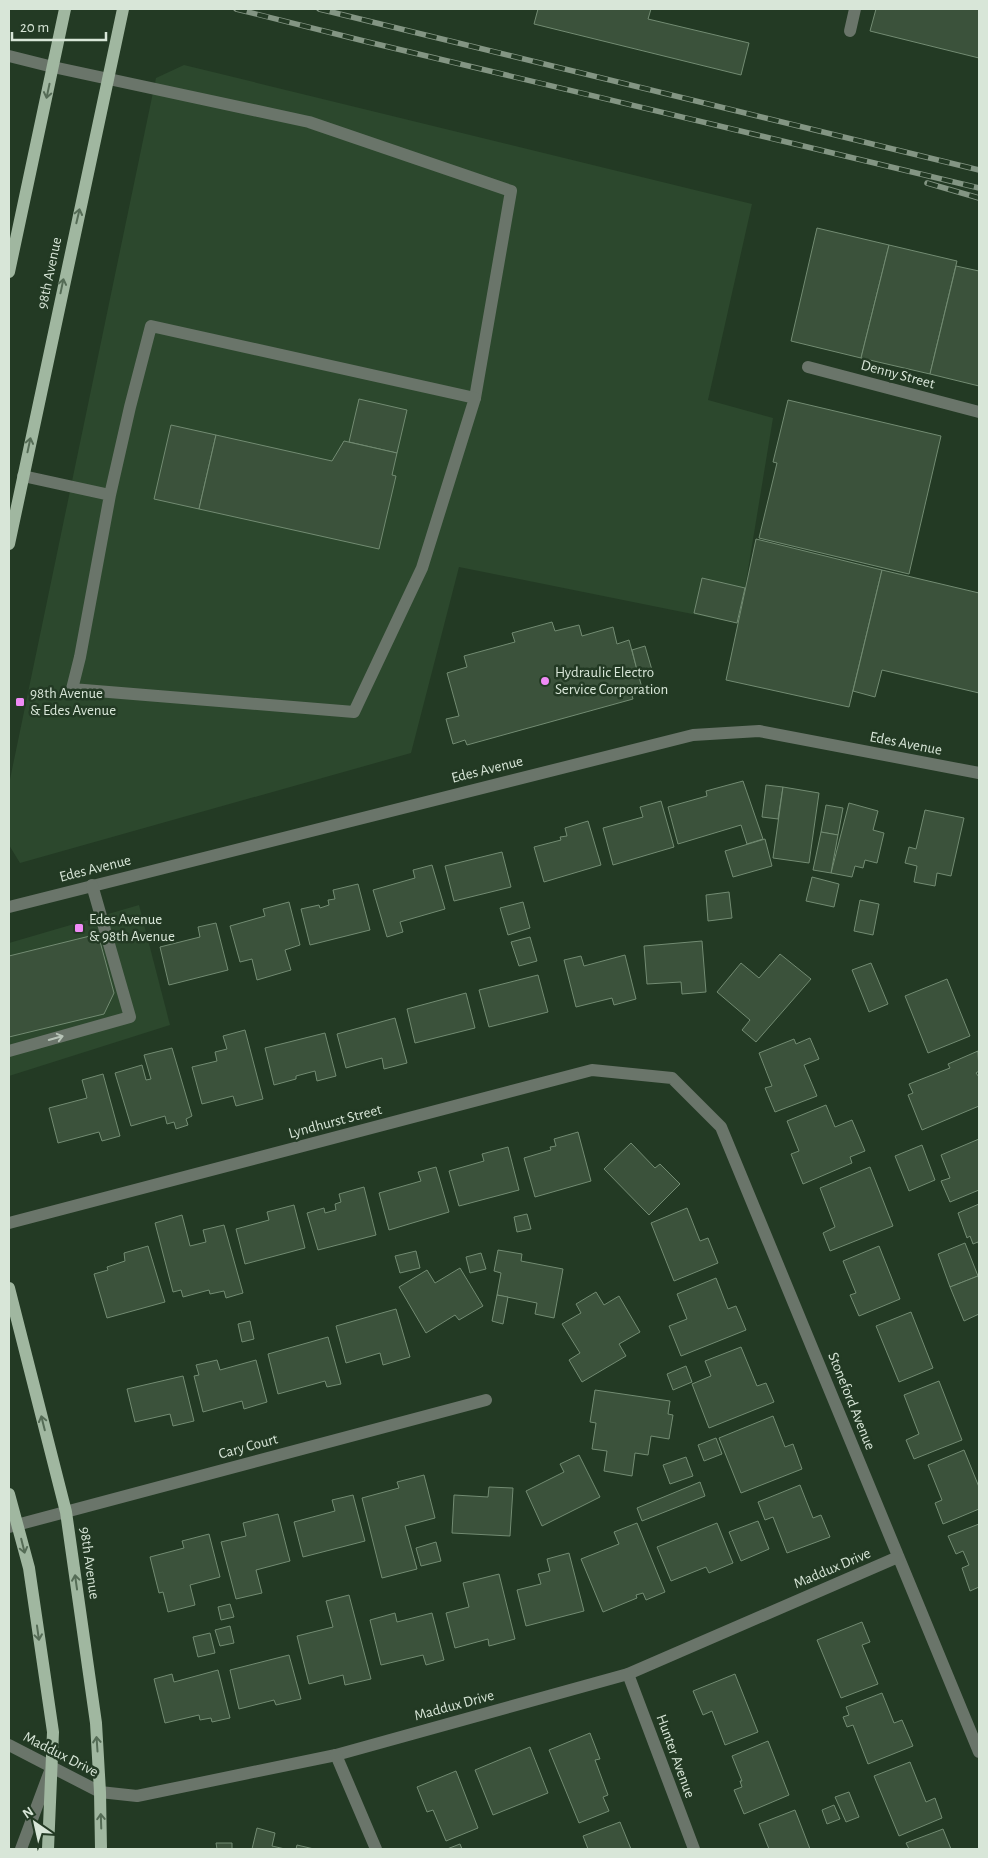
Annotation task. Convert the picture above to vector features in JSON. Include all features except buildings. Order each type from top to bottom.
[{"type":"main road","points":[[9,272],[65,9]]},
{"type":"main road","name":"98th Avenue","points":[[9,544],[122,9]]},
{"type":"main road","name":"98th Avenue","points":[[9,1288],[66,1512],[96,1723],[101,1849]]},
{"type":"main road","points":[[9,1494],[13,1526],[29,1568],[51,1722],[52,1767],[48,1849]]},
{"type":"street","points":[[850,31],[855,9]]},
{"type":"street","points":[[9,56],[309,122],[511,192],[475,398],[422,568],[354,712],[72,689],[80,657],[110,495],[151,326],[475,398]]},
{"type":"street","name":"Denny Street","points":[[808,368],[979,412]]},
{"type":"street","points":[[23,476],[110,495]]},
{"type":"street","name":"Edes Avenue","points":[[9,908],[92,885],[693,735],[759,731],[979,773]]},
{"type":"street","points":[[9,1051],[130,1017],[92,885]]},
{"type":"street","name":"Lyndhurst Street","points":[[9,1223],[592,1070],[672,1078]]},
{"type":"street","name":"Stoneford Avenue","points":[[672,1078],[722,1127],[979,1752]]},
{"type":"street","name":"Cary Court","points":[[13,1526],[486,1400]]},
{"type":"street","name":"Maddux Drive","points":[[9,1745],[100,1792],[137,1796],[336,1755],[628,1674],[898,1557]]},
{"type":"street","name":"Hunter Avenue","points":[[628,1674],[694,1849]]},
{"type":"street","points":[[336,1755],[376,1849]]},
{"type":"street","points":[[20,1849],[52,1767]]},
{"type":"street","points":[[368,1849],[371,1836]]},
{"type":"shaded area","points":[[184,65],[752,204],[708,400],[773,418],[745,588],[737,623],[459,567],[411,753],[20,863],[9,845],[9,784],[156,78]]},
{"type":"shaded area","points":[[139,905],[170,1025],[9,1076],[9,943]]},
{"type":"railway","points":[[236,9],[979,188]]},
{"type":"railway","points":[[319,9],[979,170]]},
{"type":"railway","points":[[927,183],[979,198]]},
{"type":"place","name":"Hydraulic Electro Service Corporation","points":[[545,681]]},
{"type":"place","name":"98th Avenue & Edes Avenue","points":[[20,702]]},
{"type":"place","name":"Edes Avenue & 98th Avenue","points":[[79,928]]}]
